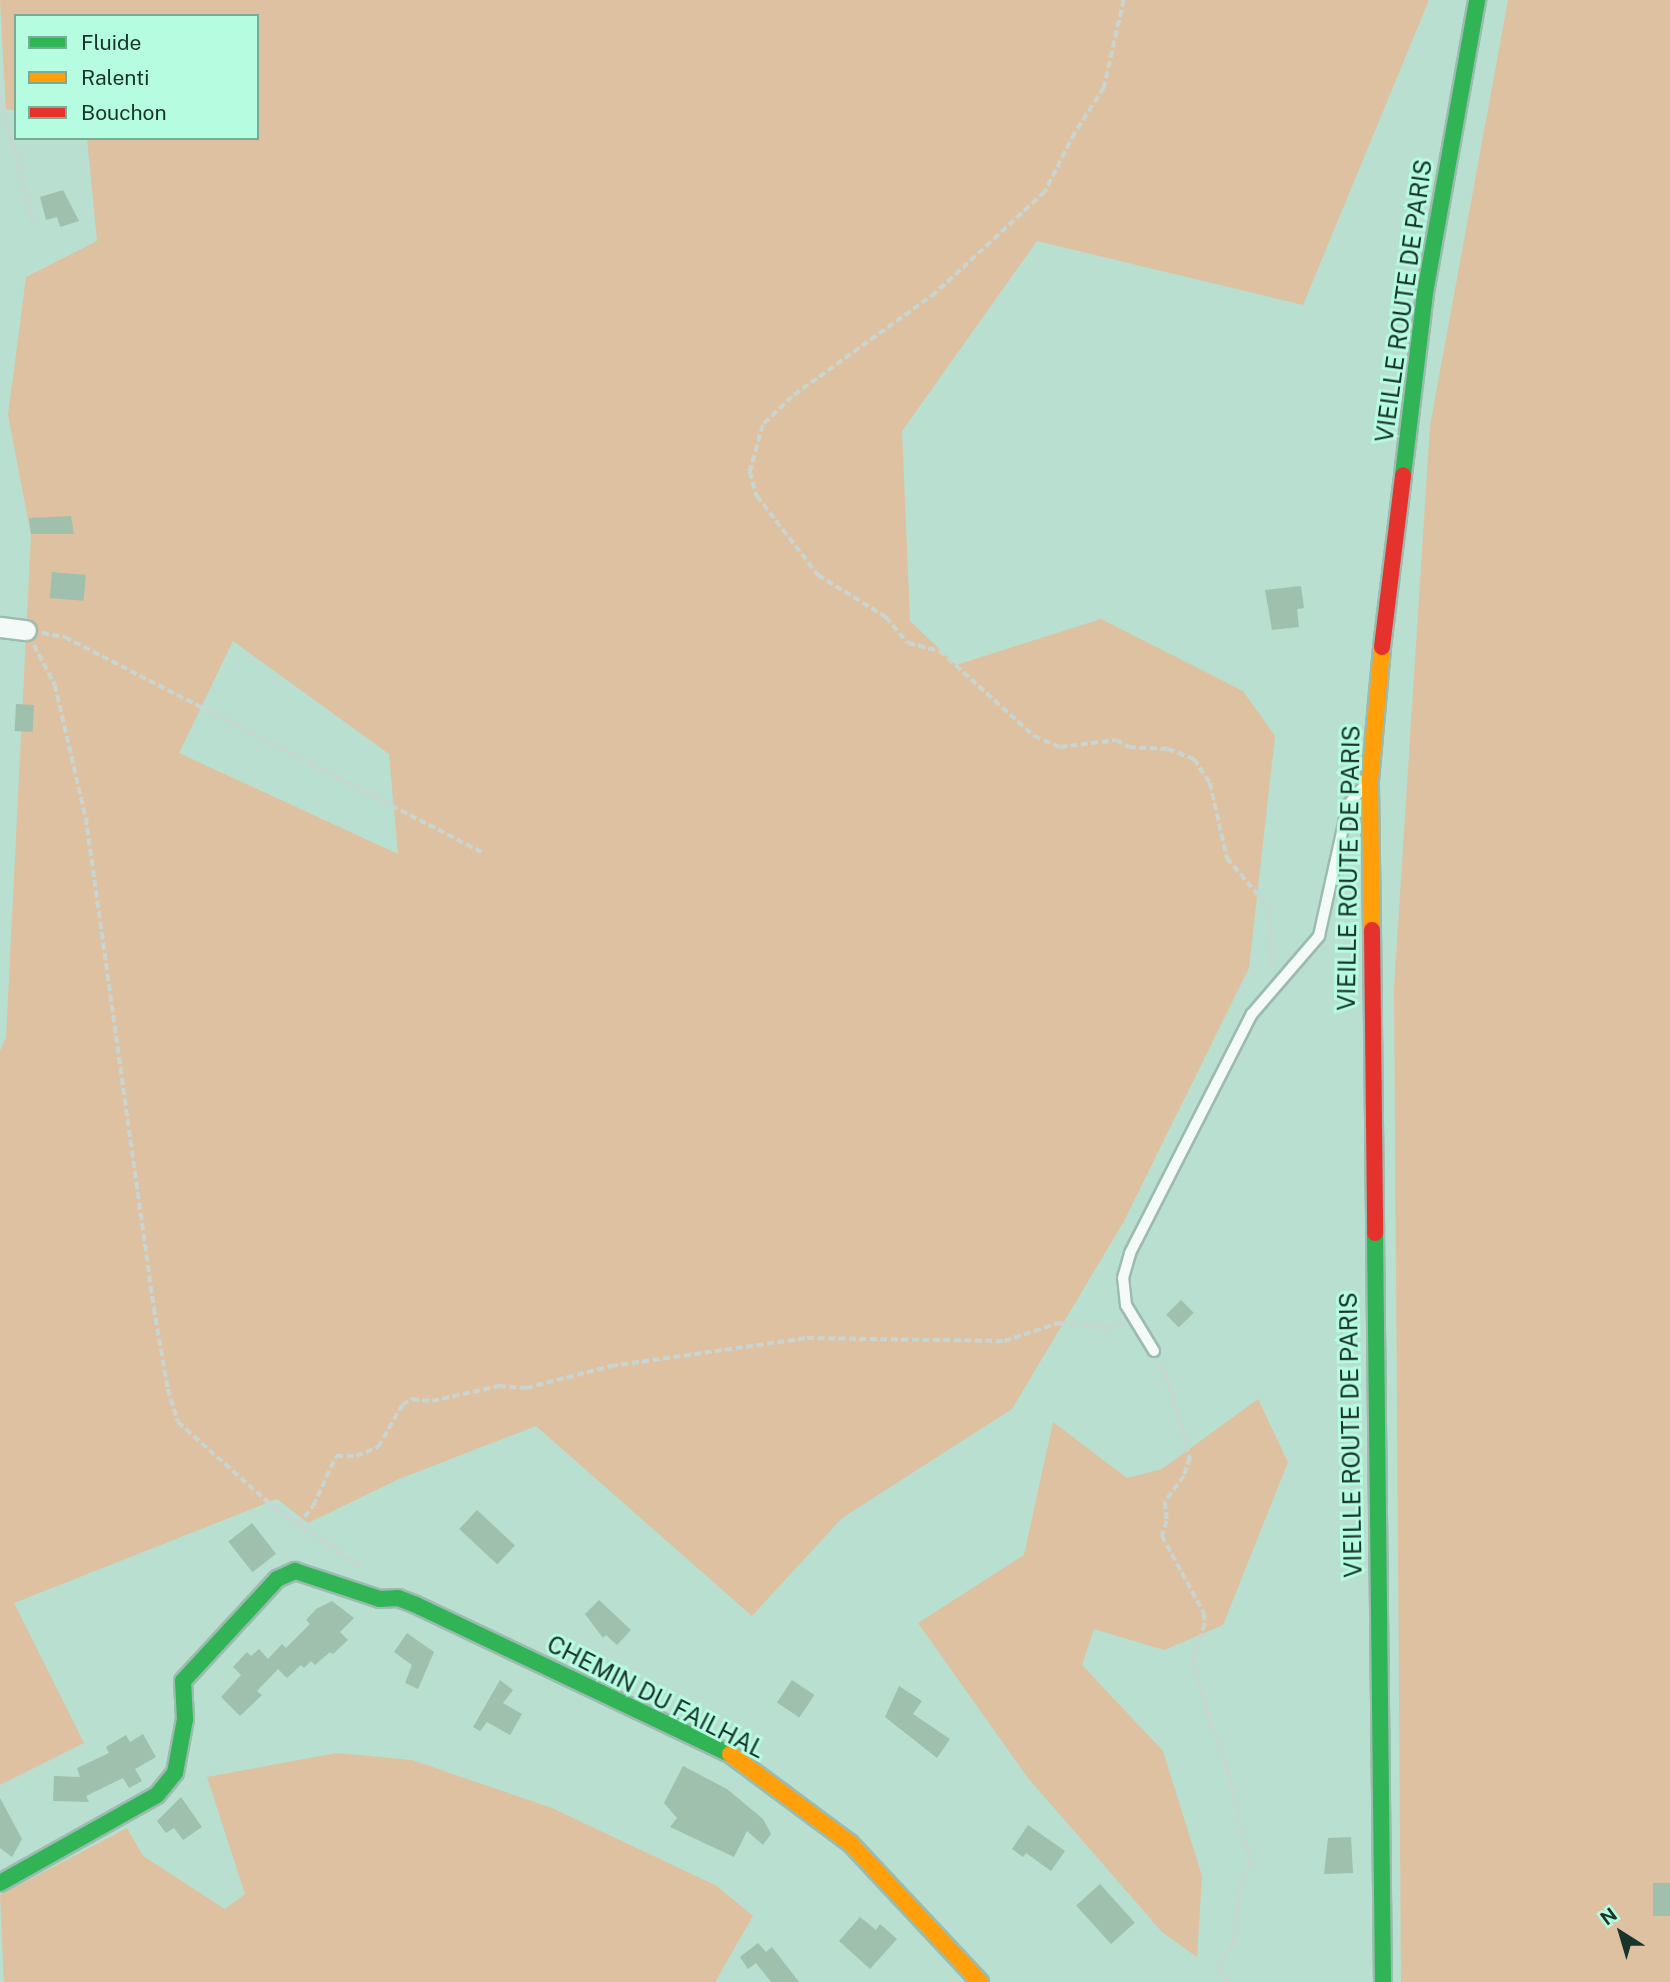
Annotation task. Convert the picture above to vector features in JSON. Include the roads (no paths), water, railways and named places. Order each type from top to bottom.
[{"type":"street","name":"VIEILLE ROUTE DE PARIS","points":[[1383,1982],[1377,1744],[1370,780],[1373,724],[1425,293],[1477,0]]},
{"type":"street","points":[[0,627],[26,630]]},
{"type":"street","name":"CHEMIN DU FAILHAL","points":[[0,1884],[158,1795],[175,1773],[185,1719],[183,1681],[277,1579],[295,1571],[329,1579],[380,1599],[398,1598],[416,1605],[742,1760],[850,1843],[981,1982]]},
{"type":"lane","points":[[1154,1351],[1135,1321],[1123,1292],[1130,1253],[1219,1075],[1273,985],[1319,936],[1348,805],[1370,780]]}]
